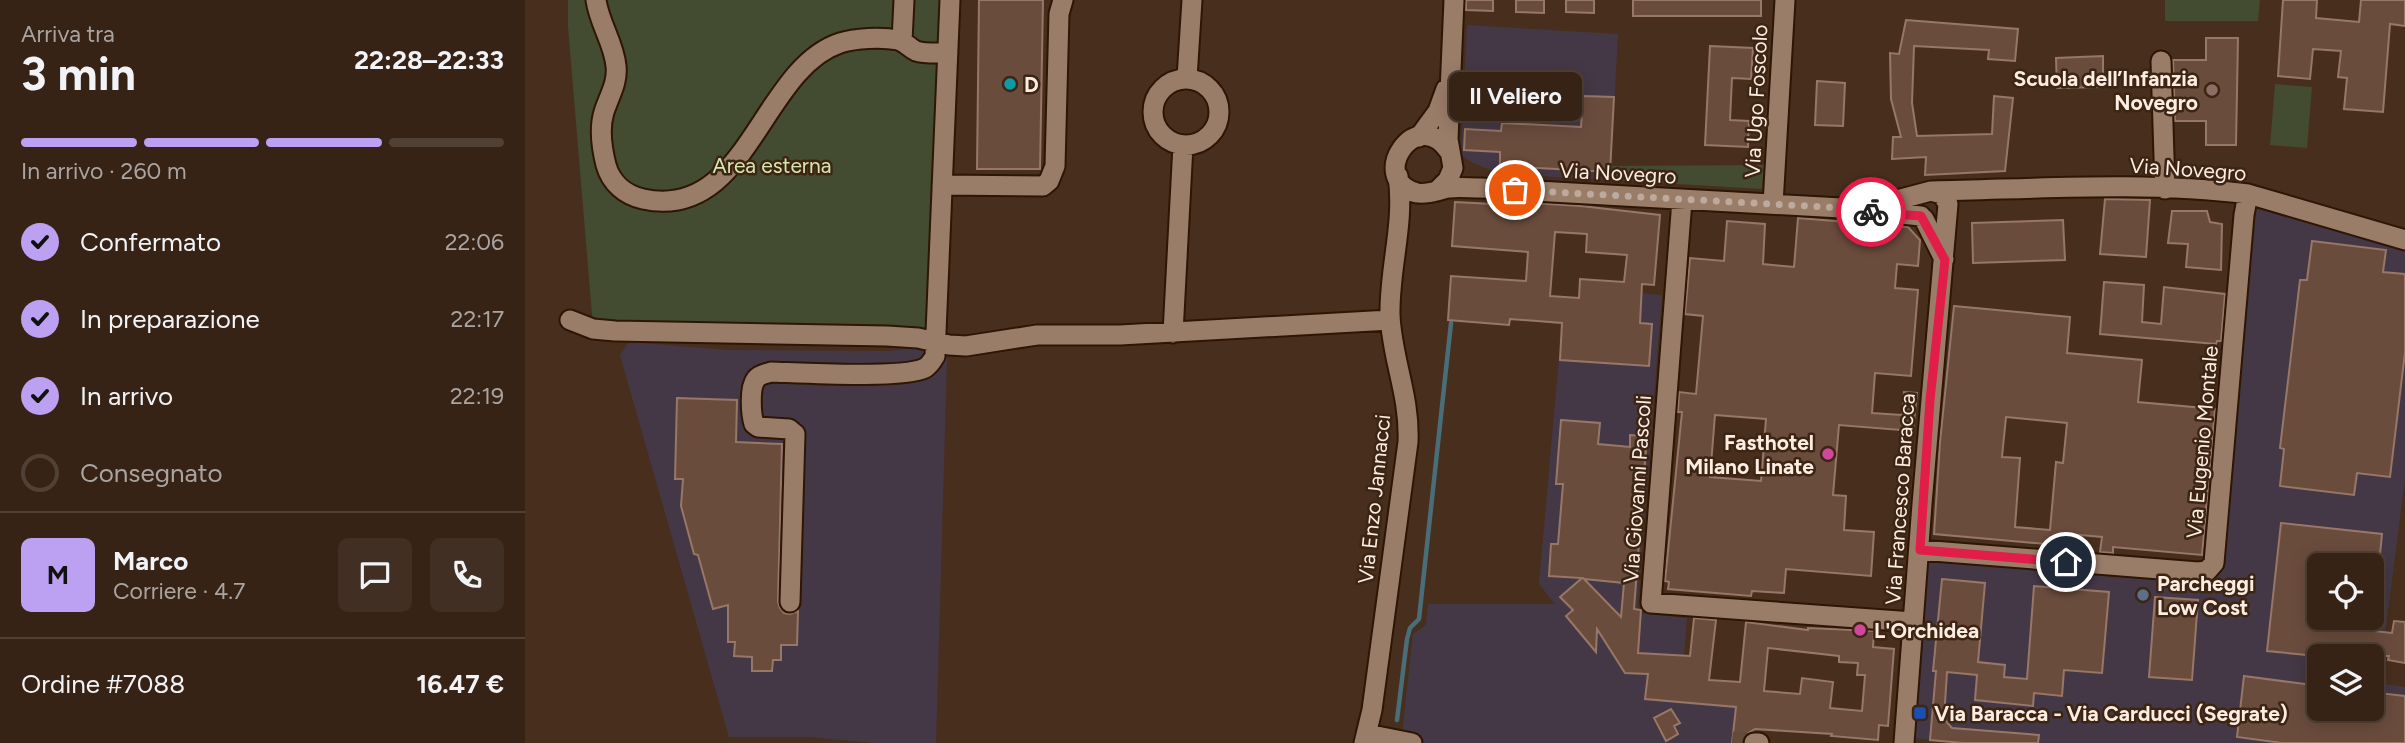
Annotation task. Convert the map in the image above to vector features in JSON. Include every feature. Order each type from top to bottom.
[{"type":"street","points":[[596,0],[616,64],[614,86],[602,122],[607,168],[623,191],[650,201],[679,200],[705,191],[755,134],[788,86],[821,52],[848,41],[902,41],[916,51],[948,53]]},
{"type":"street","points":[[902,41],[904,0]]},
{"type":"street","points":[[790,602],[795,434],[789,429],[758,427],[754,424],[753,387],[755,380],[762,374],[771,372],[882,373],[915,371],[931,364],[935,356],[936,342],[950,0]]},
{"type":"street","points":[[942,186],[1043,186],[1049,181],[1055,166],[1059,14],[1063,0]]},
{"type":"street","points":[[1187,78],[1192,0]]},
{"type":"street","points":[[1399,234],[1413,208],[1450,178],[1454,0]]},
{"type":"street","name":"Via Ugo Foscolo","points":[[1773,204],[1785,0]]},
{"type":"street","points":[[2161,61],[2165,189]]},
{"type":"street","points":[[1398,176],[1395,164],[1399,151],[1406,142],[1419,137],[1440,105],[1451,67]]},
{"type":"street","points":[[1187,78],[1207,85],[1219,103],[1220,113],[1212,133],[1204,140],[1183,145],[1173,142],[1157,126],[1153,116],[1158,94],[1176,80],[1187,78]]},
{"type":"street","name":"Via Novegro","points":[[1419,137],[1435,138],[1456,166],[1478,178],[1515,190]]},
{"type":"street","points":[[1173,333],[1183,145]]},
{"type":"street","name":"Via Novegro","points":[[1398,176],[1405,187],[1413,191],[1434,192],[1470,187],[1844,208],[1922,217]]},
{"type":"street","name":"Via Enzo Jannacci","points":[[1366,739],[1408,442],[1406,399],[1391,320],[1391,276],[1399,234],[1398,176]]},
{"type":"street","name":"Via Novegro","points":[[1948,208],[1973,194],[2005,189]]},
{"type":"street","name":"Via Novegro","points":[[1844,208],[1882,204],[1930,191],[2165,189],[2248,194],[2405,240]]},
{"type":"street","points":[[1922,217],[1938,221],[1943,218],[1948,208],[1943,194],[1930,191],[1921,195],[1917,209],[1945,260]]},
{"type":"street","name":"Via Eugenio Montale","points":[[1920,550],[2207,571],[2214,563],[2248,194]]},
{"type":"street","name":"Via Giovanni Pascoli","points":[[1682,200],[1651,603],[1913,622]]},
{"type":"street","name":"Via Francesco Baracca","points":[[1904,743],[1948,208]]},
{"type":"street","points":[[571,320],[593,329],[615,331],[887,336],[966,346],[1037,335],[1173,333],[1391,320]]},
{"type":"street","points":[[1366,739],[1412,743]]},
{"type":"shaded area","points":[[1467,25],[1618,34],[1610,180],[1500,174],[1461,155]]},
{"type":"shaded area","points":[[2248,194],[2405,240],[2405,478],[2384,644],[2307,644],[2307,721],[2384,721],[2384,684],[2405,687],[2405,743],[1963,743],[1904,737],[1920,550],[2207,571]]},
{"type":"shaded area","points":[[1579,288],[1662,295],[1637,613],[1687,618],[1684,655],[1677,661],[1676,677],[1759,684],[1754,741],[1763,743],[1667,743],[1641,698],[1666,743],[1401,743],[1413,634],[1426,625],[1428,604],[1555,604],[1539,584],[1561,336],[1576,337]]},
{"type":"shaded area","points":[[629,342],[728,350],[889,351],[920,347],[947,357],[936,743],[878,743],[808,737],[729,737],[620,355]]},
{"type":"green space","name":"Area esterna","points":[[568,0],[943,0],[930,331],[593,327]]},
{"type":"green space","points":[[2165,0],[2260,0],[2258,21],[2165,21]]},
{"type":"green space","points":[[2275,84],[2312,87],[2307,148],[2270,145]]},
{"type":"green space","points":[[1764,165],[1762,189],[1610,180],[1611,166]]},
{"type":"building","name":"D","points":[[979,0],[1043,0],[1040,169],[977,169]]},
{"type":"building","points":[[1466,0],[1493,0],[1493,11],[1466,10]]},
{"type":"building","points":[[1516,0],[1544,0],[1544,13],[1516,12]]},
{"type":"building","points":[[1566,0],[1594,0],[1594,13],[1566,12]]},
{"type":"building","points":[[1633,0],[1761,0],[1761,16],[1633,16]]},
{"type":"building","points":[[2283,0],[2317,0],[2316,18],[2359,22],[2361,0],[2405,0],[2405,26],[2390,24],[2383,112],[2344,109],[2347,78],[2338,77],[2341,51],[2313,49],[2310,79],[2278,76]]},
{"type":"building","points":[[1906,20],[2018,29],[2015,61],[1988,59],[1989,50],[1914,46],[1912,103],[1917,136],[1992,134],[1994,96],[2013,98],[2005,171],[1925,175],[1926,157],[1892,159],[1893,137],[1901,137],[1891,99],[1890,53],[1899,54]]},
{"type":"building","points":[[2206,38],[2238,38],[2236,145],[2206,145],[2206,121],[2175,121],[2173,60],[2206,60]]},
{"type":"building","points":[[1710,46],[1753,48],[1751,79],[1732,78],[1730,120],[1749,121],[1748,147],[1705,145]]},
{"type":"building","points":[[2103,56],[2103,87],[2057,88],[2056,58]]},
{"type":"building","points":[[1817,81],[1845,83],[1843,126],[1815,125]]},
{"type":"building","points":[[1583,96],[1614,97],[1610,172],[1500,166],[1500,152],[1464,150],[1465,129],[1501,131],[1502,123],[1581,127]]},
{"type":"building","points":[[2105,199],[2150,200],[2146,257],[2100,254]]},
{"type":"building","points":[[1455,202],[1581,206],[1660,215],[1654,285],[1642,284],[1640,323],[1652,324],[1649,366],[1560,360],[1562,323],[1510,319],[1509,325],[1448,320],[1451,276],[1526,281],[1528,252],[1452,246]],"holes":[[[1555,232],[1587,234],[1586,252],[1627,255],[1624,282],[1580,279],[1579,298],[1550,296]]]},
{"type":"building","points":[[2172,211],[2207,211],[2210,222],[2222,224],[2221,270],[2186,267],[2188,244],[2168,243]]},
{"type":"building","points":[[1798,218],[1908,227],[1920,240],[1918,266],[1897,264],[1895,288],[1918,290],[1911,376],[1875,373],[1872,413],[1902,415],[1904,392],[1917,393],[1913,431],[1839,425],[1833,495],[1846,496],[1844,530],[1874,532],[1871,576],[1786,569],[1784,593],[1752,591],[1751,596],[1668,589],[1669,582],[1665,581],[1682,412],[1678,412],[1679,392],[1696,394],[1703,316],[1685,314],[1690,258],[1724,261],[1727,221],[1765,224],[1763,264],[1794,267]],"holes":[[[1715,415],[1766,419],[1761,481],[1710,477]]]},
{"type":"building","points":[[2063,220],[2065,260],[1973,263],[1972,223]]},
{"type":"building","points":[[2312,241],[2386,250],[2383,272],[2405,274],[2405,352],[2390,477],[2357,473],[2354,495],[2280,486],[2284,449],[2280,448],[2300,280],[2307,280]]},
{"type":"building","points":[[2104,282],[2144,285],[2142,322],[2161,324],[2164,287],[2225,294],[2221,341],[2216,344],[2100,334]]},
{"type":"building","points":[[1954,306],[2070,317],[2067,353],[2142,360],[2138,402],[2215,409],[2202,555],[2113,547],[2113,553],[2100,552],[2102,537],[2069,534],[2068,546],[1934,534]],"holes":[[[2006,417],[2067,423],[2063,463],[2056,462],[2050,530],[2015,527],[2020,458],[2002,457]]]},
{"type":"building","points":[[677,398],[737,400],[736,442],[782,444],[778,602],[784,613],[798,611],[797,645],[781,645],[781,660],[773,660],[772,671],[752,671],[752,657],[734,656],[735,642],[728,642],[728,605],[713,609],[681,506],[683,479],[675,479]]},
{"type":"building","points":[[1561,420],[1600,423],[1598,444],[1630,447],[1630,435],[1647,436],[1634,609],[1641,610],[1638,653],[1690,656],[1694,618],[1716,620],[1709,680],[1740,682],[1746,622],[1808,630],[1874,631],[1873,647],[1894,649],[1888,726],[1879,725],[1878,740],[1755,729],[1744,736],[1742,743],[1732,743],[1736,707],[1645,699],[1648,674],[1625,673],[1597,629],[1596,652],[1566,616],[1573,610],[1560,597],[1582,578],[1549,576],[1551,544],[1558,544],[1563,484],[1556,484]],"holes":[[[1584,579],[1624,583],[1621,617]],[[1768,648],[1839,656],[1839,662],[1858,663],[1857,675],[1865,675],[1862,711],[1830,708],[1833,682],[1802,678],[1800,694],[1764,691]]]},
{"type":"building","points":[[2281,523],[2382,534],[2380,553],[2307,553],[2307,630],[2392,633],[2394,621],[2405,622],[2405,663],[2388,660],[2389,656],[2384,656],[2384,644],[2307,644],[2307,655],[2267,651]]},
{"type":"building","points":[[1942,579],[1985,583],[1978,662],[2005,665],[2004,677],[2027,679],[2034,586],[2109,592],[2102,673],[2064,670],[2062,696],[2034,693],[2033,706],[1975,700],[1977,675],[1947,672],[1944,719],[1952,728],[2039,735],[2038,743],[1930,740],[1936,671],[1933,671]]},
{"type":"building","points":[[2155,597],[2198,600],[2192,680],[2149,677]]},
{"type":"building","points":[[2244,676],[2307,684],[2307,721],[2384,721],[2384,694],[2405,696],[2405,743],[2282,743],[2237,737]]},
{"type":"building","points":[[1671,709],[1680,723],[1674,726],[1678,734],[1666,741],[1654,718]]},
{"type":"waterway","points":[[1397,720],[1407,639],[1410,628],[1419,619],[1451,323]]},
{"type":"tunnel","points":[[1732,741],[1754,743]]},
{"type":"way so far","points":[[1515,190],[1844,208],[1871,212]]},
{"type":"place","name":"D","points":[[1010,84]]},
{"type":"place","name":"Scuola dell’Infanzia Novegro","points":[[2212,90]]},
{"type":"place","name":"Il Veliero","points":[[1515,190]]},
{"type":"place","name":"Fasthotel Milano Linate","points":[[1828,454]]},
{"type":"place","name":"Parcheggi Low Cost","points":[[2143,595]]},
{"type":"place","name":"L'Orchidea","points":[[1860,630]]},
{"type":"place","name":"Via Baracca - Via Carducci (Segrate)","points":[[1920,713]]},
{"type":"route","points":[[1871,212],[1921,216],[1945,260],[1930,400],[1920,550],[2066,562]]}]
